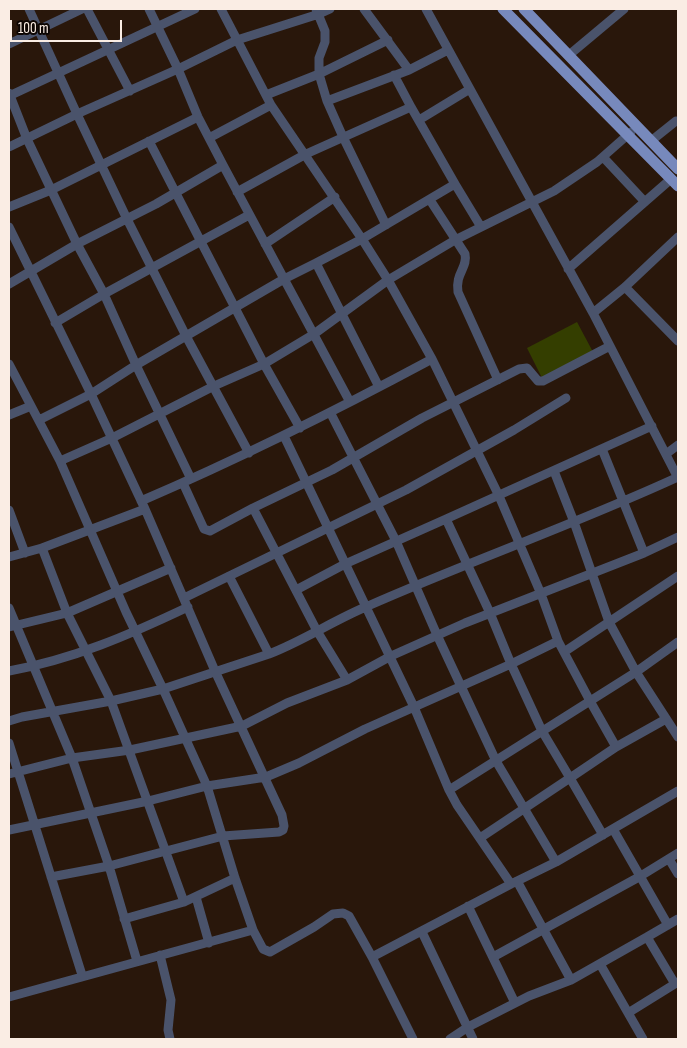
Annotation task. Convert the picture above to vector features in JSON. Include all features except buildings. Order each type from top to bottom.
[{"type":"main road","points":[[503,9],[628,136],[676,178]]},
{"type":"main road","points":[[524,9],[651,141],[676,178]]},
{"type":"street","points":[[29,9],[127,219],[153,267],[186,336],[249,453]]},
{"type":"street","points":[[9,44],[82,9]]},
{"type":"street","points":[[87,9],[130,91]]},
{"type":"street","points":[[149,9],[178,69],[198,117],[350,402]]},
{"type":"street","points":[[195,9],[9,95],[51,190],[104,294],[160,414],[187,481],[202,525],[207,530],[210,531],[306,482],[422,418],[524,368],[538,381],[543,381],[610,346]]},
{"type":"street","points":[[220,9],[271,105],[335,197],[388,280],[432,359],[499,496],[541,594],[558,640],[616,747]]},
{"type":"street","points":[[9,147],[237,40],[317,11],[330,9]]},
{"type":"street","points":[[364,9],[409,70]]},
{"type":"street","points":[[9,721],[112,702],[163,689],[269,654],[292,645],[367,606],[624,502],[678,478],[593,314],[426,9]]},
{"type":"street","points":[[569,55],[624,9]]},
{"type":"street","points":[[317,11],[325,31],[325,38],[319,58],[319,74],[327,101],[386,225]]},
{"type":"street","points":[[266,94],[319,74],[388,40]]},
{"type":"street","points":[[327,101],[409,70],[448,50]]},
{"type":"street","points":[[394,76],[481,226]]},
{"type":"street","points":[[419,120],[470,89]]},
{"type":"street","points":[[209,138],[271,105]]},
{"type":"street","points":[[237,192],[306,154],[411,107]]},
{"type":"street","points":[[9,207],[51,190],[198,117]]},
{"type":"street","points":[[651,141],[676,121]]},
{"type":"street","points":[[60,461],[112,438],[214,386],[264,364],[314,334],[388,280],[455,240],[532,203],[576,177],[628,136],[636,126]]},
{"type":"street","points":[[149,141],[264,364],[300,428]]},
{"type":"street","points":[[603,157],[645,202]]},
{"type":"street","points":[[9,284],[77,244],[127,219],[223,165]]},
{"type":"street","points":[[568,268],[676,178]]},
{"type":"street","points":[[39,420],[91,394],[284,279],[362,239],[455,184]]},
{"type":"street","points":[[265,244],[335,197]]},
{"type":"street","points":[[430,200],[455,240],[463,249],[466,258],[457,280],[458,292],[498,380]]},
{"type":"street","points":[[55,323],[104,294],[250,215]]},
{"type":"street","points":[[9,227],[146,509],[215,671],[266,777],[282,815],[284,826],[283,830],[269,834],[223,836],[108,866],[51,877]]},
{"type":"street","points":[[593,314],[678,237]]},
{"type":"street","points":[[316,263],[379,387]]},
{"type":"street","points":[[625,287],[678,341]]},
{"type":"street","points":[[141,501],[284,436],[432,359]]},
{"type":"street","points":[[9,364],[60,461],[135,632],[207,786],[235,878],[253,930],[263,949],[270,952],[314,927],[328,916],[338,912],[343,913],[348,916],[372,957],[413,1039]]},
{"type":"street","points":[[184,598],[377,504],[477,451],[566,398]]},
{"type":"street","points":[[9,415],[31,406]]},
{"type":"street","points":[[330,412],[396,541],[437,635],[496,761],[556,862]]},
{"type":"street","points":[[296,590],[345,564],[652,426]]},
{"type":"street","points":[[284,436],[327,528],[391,656],[449,790],[480,838],[514,882],[571,980]]},
{"type":"street","points":[[666,454],[678,445]]},
{"type":"street","points":[[602,449],[644,553]]},
{"type":"street","points":[[554,471],[609,622],[636,672],[678,737]]},
{"type":"street","points":[[253,508],[317,631],[347,680]]},
{"type":"street","points":[[9,557],[42,548],[146,509]]},
{"type":"street","points":[[9,510],[25,553]]},
{"type":"street","points":[[446,519],[542,731],[603,835]]},
{"type":"street","points":[[9,774],[72,758],[130,750],[242,726],[287,703],[347,680],[391,656],[437,635],[644,553],[678,537]]},
{"type":"street","points":[[42,548],[68,613],[112,702],[184,902]]},
{"type":"street","points":[[13,626],[68,613],[171,568]]},
{"type":"street","points":[[229,576],[269,654]]},
{"type":"street","points":[[564,652],[678,576]]},
{"type":"street","points":[[9,671],[35,666],[87,651],[135,632],[188,607]]},
{"type":"street","points":[[9,608],[13,626],[35,666],[72,758],[137,961]]},
{"type":"street","points":[[9,830],[148,801],[207,786],[266,777],[414,707],[511,664],[558,640]]},
{"type":"street","points":[[449,790],[636,672],[678,642]]},
{"type":"street","points":[[480,838],[616,747],[666,719]]},
{"type":"street","points":[[9,744],[82,975]]},
{"type":"street","points":[[372,957],[556,862],[678,791]]},
{"type":"street","points":[[613,829],[668,925]]},
{"type":"street","points":[[493,957],[639,877],[678,853]]},
{"type":"street","points":[[669,859],[678,874]]},
{"type":"street","points":[[124,919],[184,902],[235,878]]},
{"type":"street","points":[[196,897],[209,943]]},
{"type":"street","points":[[468,906],[515,1003]]},
{"type":"street","points":[[450,1039],[468,1027],[529,996],[571,980],[678,919]]},
{"type":"street","points":[[9,996],[253,930]]},
{"type":"street","points":[[422,932],[474,1039]]},
{"type":"street","points":[[628,1013],[676,983],[646,937]]},
{"type":"street","points":[[160,955],[171,1000],[168,1030],[170,1039]]},
{"type":"street","points":[[600,964],[643,1039]]},
{"type":"green space","points":[[577,322],[593,352],[542,378],[527,348]]}]
